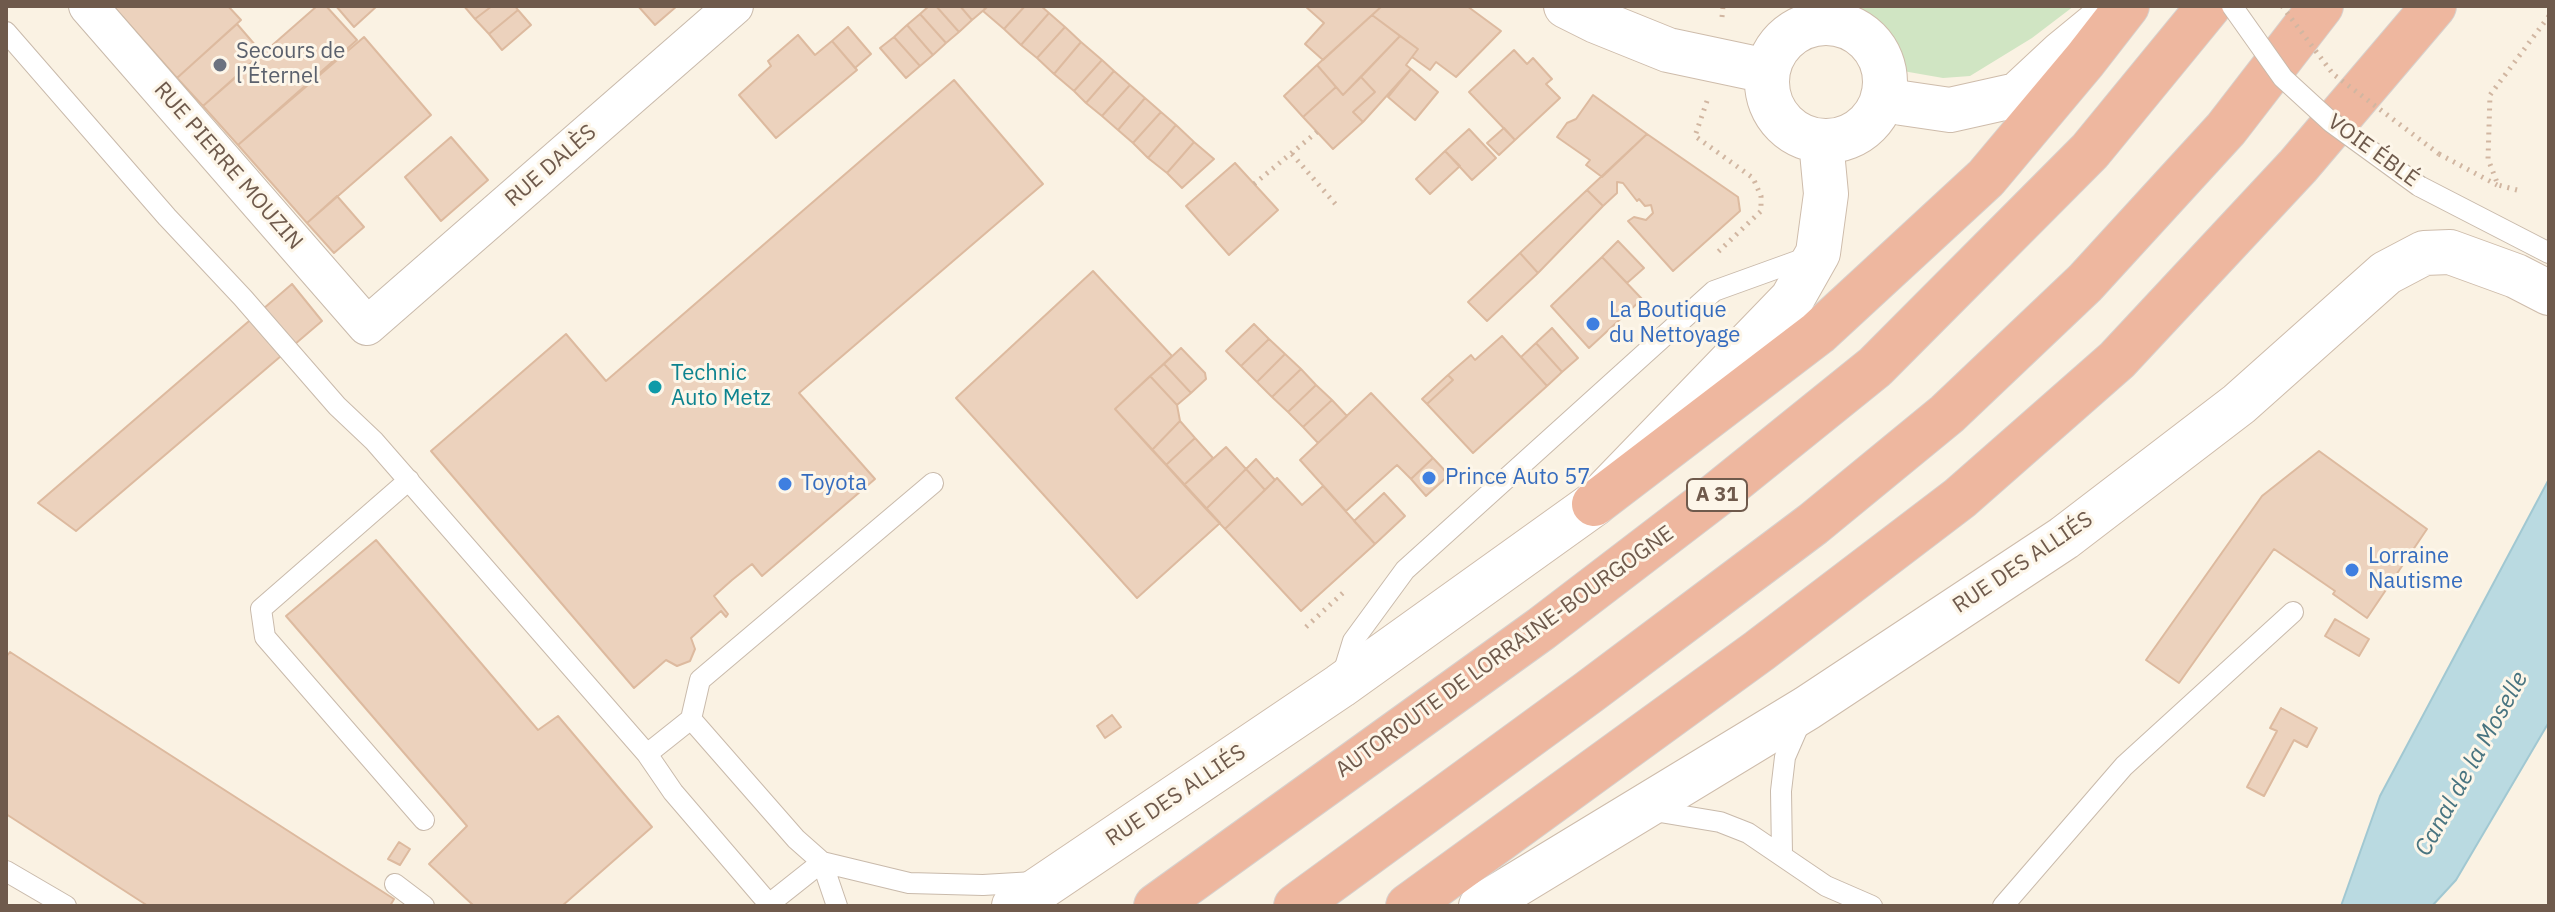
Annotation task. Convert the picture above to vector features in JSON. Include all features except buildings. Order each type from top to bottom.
[{"type":"highway","points":[[1594,504],[1818,333],[1986,178],[2127,6]]},
{"type":"highway","name":"AUTOROUTE DE LORRAINE-BOURGOGNE","points":[[1156,906],[1541,629],[1715,496],[1875,367],[2090,151],[2209,6]]},
{"type":"highway","points":[[1296,906],[1813,524],[1947,414],[2085,283],[2226,129],[2321,6]]},
{"type":"highway","points":[[2298,166],[2408,6]]},
{"type":"highway","points":[[1408,906],[1759,651],[1960,498],[2117,360],[2298,166],[2434,6]]},
{"type":"main road","points":[[1566,6],[1668,50],[1767,71]]},
{"type":"main road","points":[[1883,96],[1902,103],[1950,110],[2017,95],[2119,6]]},
{"type":"main road","points":[[1850,16],[1881,62],[1885,79],[1883,96],[1877,111],[1853,135],[1821,141],[1790,129],[1778,118],[1770,103],[1767,71],[1775,52],[1788,36],[1806,26],[1850,16]]},
{"type":"main road","name":"RUE DES ALLIÉS","points":[[1031,894],[1340,686],[1594,504],[1792,299],[1818,253],[1826,194],[1821,141]]},
{"type":"main road","name":"RUE DES ALLIÉS","points":[[1481,906],[1807,708],[2064,538],[2239,404],[2386,273],[2424,253],[2450,252],[2516,276],[2549,293]]},
{"type":"street","name":"RUE PIERRE MOUZIN","points":[[88,6],[367,326]]},
{"type":"street","name":"RUE DALÈS","points":[[367,326],[734,6]]},
{"type":"lane","name":"VOIE ÉBLÉ","points":[[2232,6],[2283,78],[2331,122],[2419,186],[2549,253]]},
{"type":"lane","points":[[6,32],[337,406],[409,480],[647,754],[673,792],[769,904],[822,862]]},
{"type":"lane","points":[[1340,686],[1353,641],[1405,570],[1714,291],[1818,253]]},
{"type":"lane","points":[[409,480],[261,609],[265,637],[424,820]]},
{"type":"lane","points":[[647,754],[691,719],[700,680],[933,483]]},
{"type":"lane","points":[[2003,906],[2124,766],[2293,612]]},
{"type":"lane","points":[[1782,854],[1781,791],[1785,757],[1807,708]]},
{"type":"lane","points":[[691,719],[796,839],[822,862],[909,883],[983,885],[1031,894]]},
{"type":"lane","points":[[1641,809],[1720,822],[1748,833],[1826,886],[1872,906]]},
{"type":"lane","points":[[822,862],[837,906]]},
{"type":"lane","points":[[6,871],[66,906]]},
{"type":"lane","points":[[395,884],[424,906]]},
{"type":"path","points":[[1710,259],[1761,211],[1761,196],[1753,178],[1695,136],[1719,62],[1723,6]]},
{"type":"path","points":[[2282,6],[2333,74],[2439,154],[2498,185],[2517,190]]},
{"type":"path","points":[[2498,185],[2488,159],[2490,95],[2549,16]]},
{"type":"path","points":[[1254,184],[1317,132]]},
{"type":"path","points":[[1292,154],[1338,207]]},
{"type":"path","points":[[1306,627],[1352,585]]},
{"type":"green space","points":[[1858,6],[2074,6],[2032,38],[1970,76],[1943,78],[1880,67],[1876,32]]},
{"type":"water","name":"Canal de la Moselle","points":[[2549,479],[2549,722],[2456,880],[2432,906],[2341,906],[2380,796]]},
{"type":"place","name":"Secours de l’Éternel","points":[[220,65]]},
{"type":"place","name":"La Boutique du Nettoyage","points":[[1593,324]]},
{"type":"place","name":"Technic Auto Metz","points":[[655,387]]},
{"type":"place","name":"Prince Auto 57","points":[[1429,478]]},
{"type":"place","name":"Toyota","points":[[785,484]]},
{"type":"place","name":"Lorraine Nautisme","points":[[2352,570]]}]
